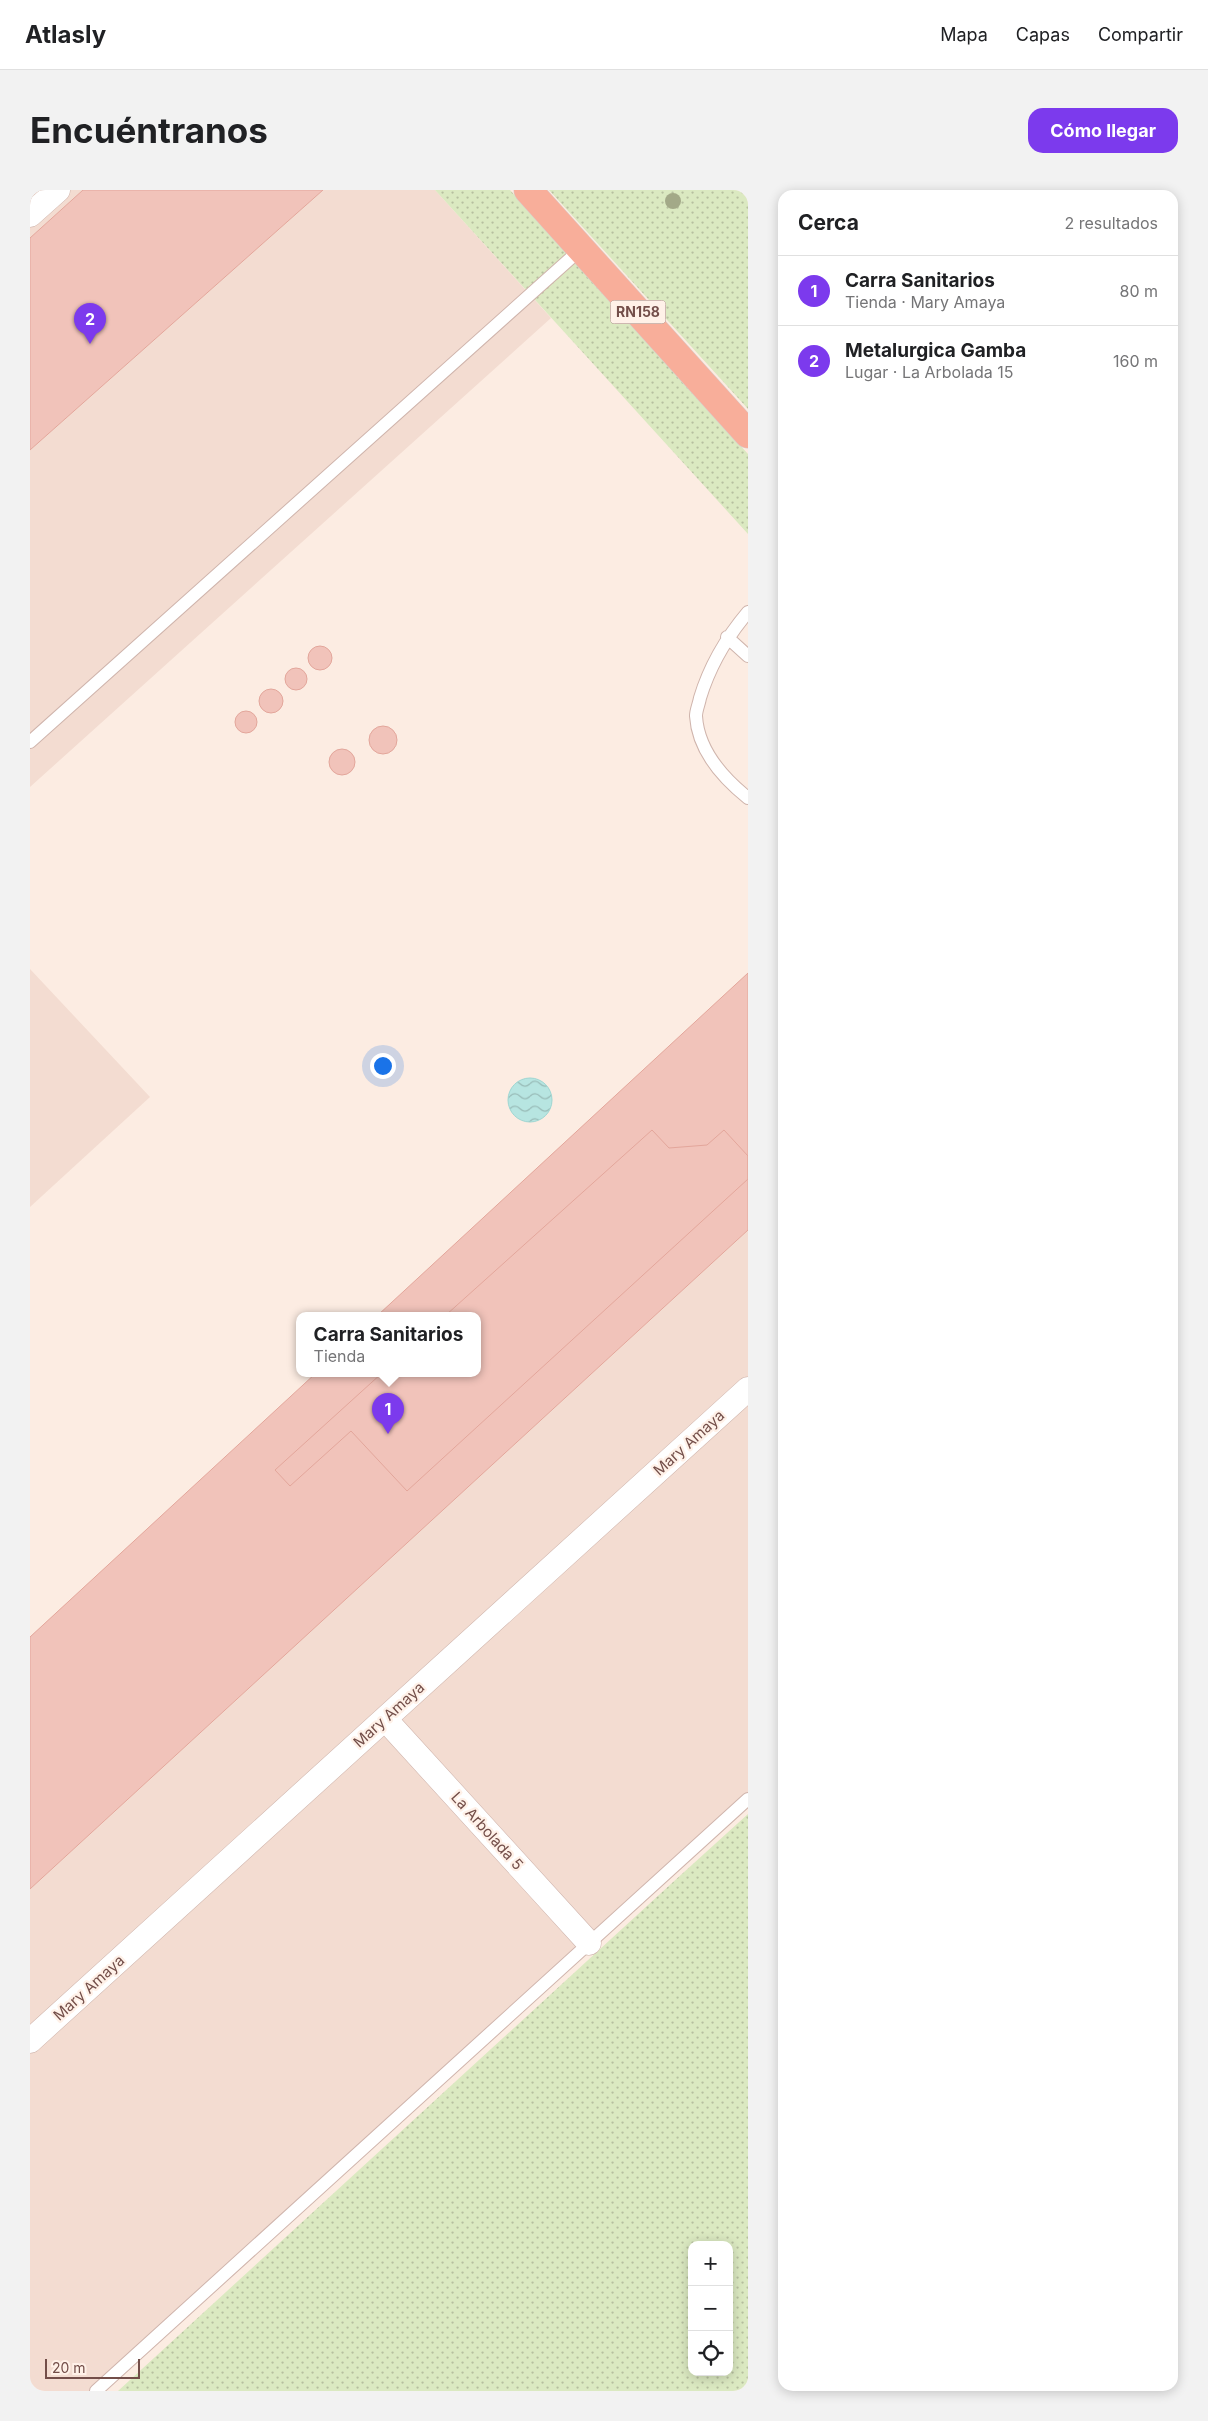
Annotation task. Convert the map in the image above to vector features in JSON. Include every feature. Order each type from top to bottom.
[{"type":"highway","name":"RN158","points":[[528,190],[748,434]]},
{"type":"street","points":[[30,215],[58,190]]},
{"type":"street","name":"Mary Amaya","points":[[30,2041],[748,1389]]},
{"type":"street","name":"La Arbolada 5","points":[[385,1719],[589,1943]]},
{"type":"lane","points":[[30,742],[581,249]]},
{"type":"lane","points":[[748,612],[727,637],[707,675],[696,714],[700,738],[715,765],[748,798]]},
{"type":"lane","points":[[727,637],[748,656]]},
{"type":"lane","points":[[96,2391],[748,1799]]},
{"type":"shaded area","points":[[30,190],[83,190],[30,238]]},
{"type":"shaded area","points":[[323,190],[435,190],[551,318],[30,787],[30,450]]},
{"type":"shaded area","points":[[30,969],[150,1097],[30,1207]]},
{"type":"shaded area","points":[[748,1230],[748,1799],[96,2391],[30,2391],[30,1889]]},
{"type":"green space","points":[[435,190],[510,190],[748,454],[748,534]]},
{"type":"green space","points":[[549,190],[748,190],[748,409]]},
{"type":"green space","points":[[748,1814],[748,2391],[118,2391],[672,1883]]},
{"type":"water","points":[[530,1078],[542,1082],[548,1088],[552,1100],[548,1112],[542,1118],[530,1122],[518,1118],[512,1112],[508,1100],[512,1088],[518,1082]]},
{"type":"building","points":[[83,190],[323,190],[30,450],[30,238]]},
{"type":"building","points":[[320,646],[328,650],[332,658],[328,666],[320,670],[312,666],[308,658],[312,650]]},
{"type":"building","points":[[292,668],[300,668],[307,675],[307,683],[300,690],[292,690],[285,683],[285,675]]},
{"type":"building","points":[[271,689],[279,693],[283,701],[279,709],[271,713],[263,709],[259,701],[263,693]]},
{"type":"building","points":[[246,711],[254,714],[257,722],[254,730],[246,733],[238,730],[235,722],[238,714]]},
{"type":"building","points":[[383,726],[393,730],[397,740],[393,750],[383,754],[373,750],[369,740],[373,730]]},
{"type":"building","points":[[342,749],[351,753],[355,762],[351,771],[342,775],[333,771],[329,762],[333,753]]},
{"type":"building","points":[[748,973],[748,1230],[30,1889],[30,1637],[312,1377],[481,1377],[481,1312],[381,1312]]},
{"type":"building","points":[[652,1130],[669,1148],[707,1145],[724,1130],[748,1156],[748,1179],[407,1491],[351,1431],[290,1486],[275,1470],[378,1377],[481,1377],[481,1312],[449,1312]]},
{"type":"place","name":"Metalurgica Gamba","points":[[90,344]]},
{"type":"place","name":"Carra Sanitarios","points":[[388,1434]]}]
